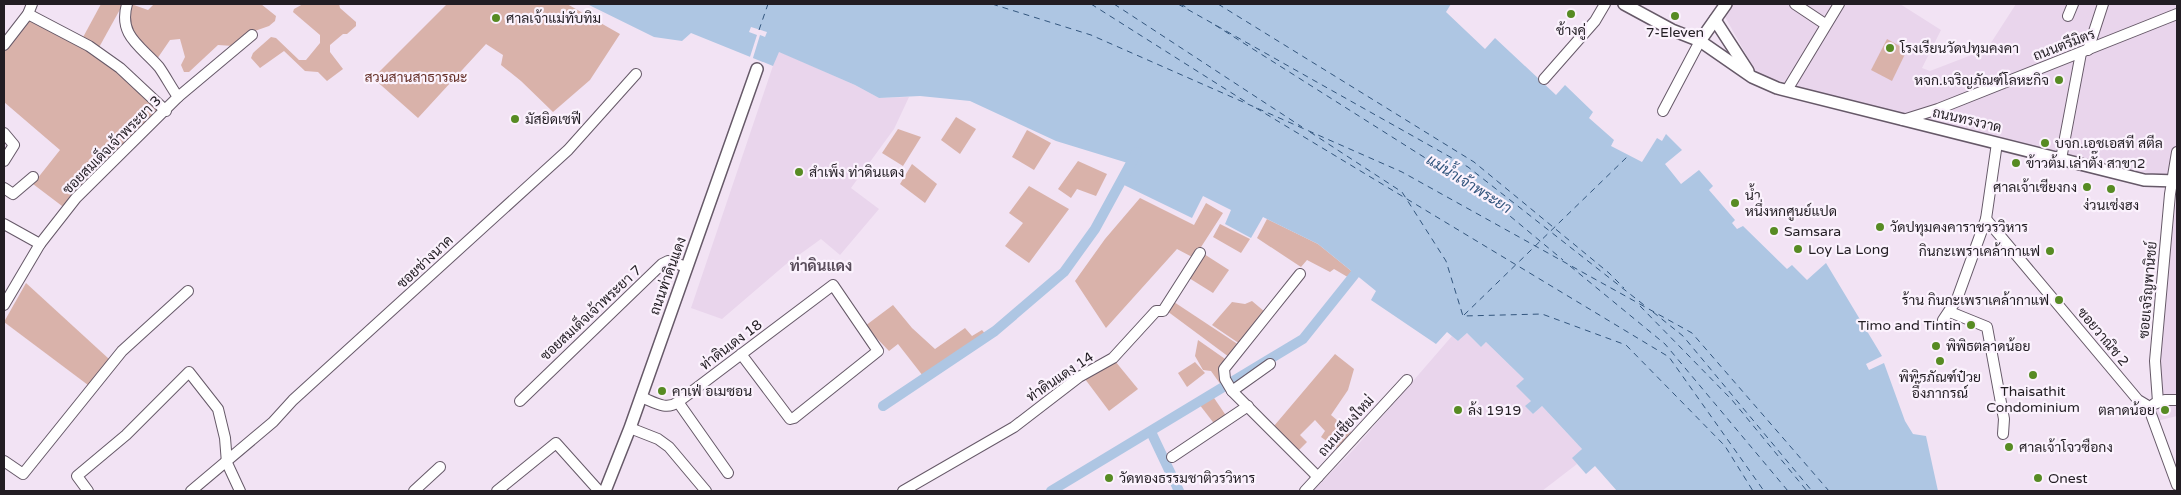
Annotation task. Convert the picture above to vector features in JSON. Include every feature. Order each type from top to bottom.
[{"type":"street","points":[[4,44],[28,14],[32,4]]},
{"type":"street","name":"ซอยสมเด็จเจ้าพระยา 3","points":[[4,303],[40,244],[76,198],[166,111],[178,97],[157,65],[136,46],[126,25],[127,4]]},
{"type":"street","points":[[1544,79],[1595,21],[1606,4]]},
{"type":"street","name":"ถนนทรงวาด","points":[[1624,4],[1672,30],[1700,41],[1752,78],[1787,90],[2144,180],[2175,181]]},
{"type":"street","points":[[1795,4],[1825,24]]},
{"type":"street","points":[[1787,90],[1825,24],[1839,4]]},
{"type":"street","points":[[2068,16],[2073,4]]},
{"type":"street","points":[[2061,159],[2084,52],[2103,4]]},
{"type":"street","points":[[1663,111],[1700,41],[1724,5]]},
{"type":"street","points":[[28,14],[89,46],[120,68],[166,111]]},
{"type":"street","name":"ถนนตรีมิตร","points":[[1903,120],[1938,109],[2177,14]]},
{"type":"street","points":[[1715,20],[1752,78]]},
{"type":"street","points":[[178,97],[252,35]]},
{"type":"street","name":"ถนนท่าดินแดง","points":[[605,491],[630,428],[758,69]]},
{"type":"street","name":"ซอยช่างนาค","points":[[191,491],[227,463],[568,150],[636,74]]},
{"type":"street","points":[[4,134],[14,145],[4,161]]},
{"type":"street","points":[[1997,143],[1986,219],[1947,316],[1987,327],[2004,419],[2003,434]]},
{"type":"street","name":"ซอยเจริญพานิชย์","points":[[2153,404],[2155,361],[2177,152]]},
{"type":"street","points":[[4,188],[14,194],[33,177]]},
{"type":"street","name":"ซอยวาณิช 2","points":[[1986,219],[2138,400],[2153,404],[2177,485]]},
{"type":"street","points":[[4,224],[40,244]]},
{"type":"street","name":"ท่าดินแดง 14","points":[[904,491],[1014,427],[1079,377],[1113,358],[1156,311],[1163,311],[1200,253]]},
{"type":"street","name":"ซอยสมเด็จเจ้าพระยา 7","points":[[520,401],[662,264],[668,262],[687,266]]},
{"type":"street","points":[[1300,274],[1224,369],[1225,379],[1232,391],[1318,477]]},
{"type":"street","name":"ท่าดินเดง 18","points":[[678,402],[741,354],[833,285],[878,351],[794,418],[788,417],[741,354]]},
{"type":"street","points":[[4,461],[24,474],[122,351],[188,291]]},
{"type":"street","points":[[1232,391],[1270,364]]},
{"type":"street","points":[[88,491],[77,476],[126,435],[189,372],[218,409],[225,438],[227,463],[240,491]]},
{"type":"street","name":"ถนนเชียงใหม่","points":[[1305,491],[1407,380]]},
{"type":"street","points":[[641,397],[666,407],[672,407],[678,402],[728,473]]},
{"type":"street","points":[[2153,404],[2177,400]]},
{"type":"street","points":[[1172,457],[1248,406]]},
{"type":"street","points":[[630,428],[658,439],[669,447],[706,491]]},
{"type":"street","points":[[497,491],[556,443],[600,491]]},
{"type":"street","points":[[414,491],[440,467]]},
{"type":"shaded area","points":[[1731,4],[1900,4],[1941,30],[1922,68],[1930,71],[1987,49],[2016,4],[2175,4],[2177,10],[2177,176],[2162,176],[2102,164],[1840,99],[1757,74],[1724,15]]},
{"type":"shaded area","name":"สำเพ็ง ท่าดินแดง","points":[[778,51],[855,85],[879,98],[909,97],[894,129],[851,188],[879,209],[840,255],[821,239],[785,265],[722,319],[691,308]]},
{"type":"shaded area","points":[[2177,194],[2177,398],[2159,398],[2158,360]]},
{"type":"shaded area","name":"ล้ง 1919","points":[[1467,333],[1481,347],[1486,342],[1524,379],[1531,401],[1526,406],[1533,414],[1542,406],[1582,449],[1573,458],[1577,464],[1542,491],[1313,491],[1355,448],[1452,336],[1458,341]]},
{"type":"shaded area","name":"ตลาดน้อย","points":[[2161,404],[2177,404],[2177,416],[2157,421],[2153,407]]},
{"type":"green space","points":[[101,4],[123,4],[97,51],[81,41]]},
{"type":"green space","points":[[131,4],[148,10],[154,4],[261,4],[276,16],[275,21],[269,26],[252,32],[233,46],[218,45],[189,72],[184,72],[181,65],[185,57],[180,39],[170,40],[157,59],[140,41],[131,27],[128,20],[128,12]]},
{"type":"green space","points":[[303,4],[339,4],[340,8],[356,22],[356,26],[347,34],[343,34],[330,45],[330,52],[343,69],[327,81],[318,72],[305,71],[284,51],[260,68],[251,58],[253,53],[271,37],[276,38],[299,60],[306,60],[320,43],[320,35],[293,12],[294,9]]},
{"type":"green space","name":"สวนสานสาธารณะ","points":[[447,4],[567,4],[620,34],[590,80],[553,112],[521,81],[501,65],[503,55],[486,44],[418,118],[373,78]]},
{"type":"green space","points":[[29,18],[88,47],[164,111],[66,209],[33,184],[60,150],[4,102],[4,52]]},
{"type":"green space","points":[[1887,39],[1907,50],[1892,81],[1871,70]]},
{"type":"green space","points":[[956,117],[976,129],[960,154],[941,140]]},
{"type":"green space","points":[[898,129],[921,137],[903,166],[882,153]]},
{"type":"green space","points":[[1027,130],[1051,143],[1034,170],[1012,157]]},
{"type":"green space","points":[[1078,161],[1107,174],[1096,196],[1077,189],[1071,198],[1058,189]]},
{"type":"green space","points":[[912,164],[937,184],[925,203],[900,184]]},
{"type":"green space","points":[[1029,186],[1069,209],[1029,263],[1005,246],[1023,223],[1009,213]]},
{"type":"green space","points":[[1140,198],[1194,225],[1206,203],[1223,213],[1194,258],[1177,249],[1106,328],[1075,281],[1105,239]]},
{"type":"green space","points":[[1267,219],[1318,244],[1355,274],[1351,279],[1334,269],[1330,272],[1307,260],[1301,267],[1257,238]]},
{"type":"green space","points":[[1220,224],[1250,239],[1241,253],[1213,237]]},
{"type":"green space","points":[[1204,254],[1229,270],[1213,293],[1189,278]]},
{"type":"green space","points":[[26,283],[109,359],[88,385],[4,322]]},
{"type":"green space","points":[[1252,301],[1265,312],[1240,344],[1212,325],[1232,302],[1245,304]]},
{"type":"green space","points":[[1174,302],[1239,345],[1229,357],[1167,311]]},
{"type":"green space","points":[[893,305],[912,328],[935,349],[965,328],[972,336],[982,330],[986,335],[923,376],[898,344],[889,351],[865,326]]},
{"type":"green space","points":[[1198,340],[1228,361],[1225,383],[1221,385],[1211,371],[1203,370],[1195,356]]},
{"type":"green space","points":[[1335,354],[1354,369],[1348,390],[1331,415],[1351,432],[1338,449],[1321,437],[1325,431],[1315,420],[1300,435],[1307,442],[1298,451],[1274,426]]},
{"type":"green space","points":[[1115,361],[1138,389],[1109,411],[1085,379]]},
{"type":"green space","points":[[1195,362],[1205,373],[1187,387],[1178,373]]},
{"type":"green space","points":[[1212,395],[1227,417],[1216,426],[1199,404]]},
{"type":"water","name":"แม่น้ำเจ้าพระยา","points":[[587,4],[1451,4],[1446,12],[1485,49],[1495,38],[1556,95],[1565,85],[1593,112],[1589,118],[1614,140],[1611,146],[1642,162],[1657,138],[1662,141],[1666,134],[1682,150],[1665,164],[1681,184],[1699,170],[1713,186],[1709,190],[1735,220],[1732,223],[1737,229],[1743,226],[1787,269],[1792,265],[1807,280],[1826,263],[1882,356],[1866,364],[1869,370],[1884,363],[1905,421],[1913,434],[1926,436],[1938,491],[1617,491],[1595,466],[1586,474],[1572,458],[1582,449],[1542,406],[1533,414],[1525,406],[1531,401],[1516,386],[1524,379],[1486,342],[1481,347],[1467,333],[1458,341],[1447,332],[1436,344],[1371,300],[1376,291],[1318,244],[1263,217],[1251,238],[1225,224],[1231,210],[1203,196],[1192,218],[1124,185],[1131,164],[1056,141],[970,101],[920,96],[879,98],[855,85],[779,52],[773,66],[691,33],[682,41],[654,37]]},
{"type":"pier","points":[[751,27],[767,32],[765,37],[760,35],[752,61],[749,60],[757,35],[749,32]]},
{"type":"waterway","points":[[883,406],[995,331],[1064,272],[1095,229],[1137,152]]},
{"type":"waterway","points":[[1051,491],[1303,339],[1355,274]]},
{"type":"waterway","points":[[1151,432],[1179,491]]},
{"type":"ferry route","points":[[759,30],[768,4]]},
{"type":"ferry route","points":[[992,4],[1091,35],[1402,172],[1692,333],[1829,491]]},
{"type":"ferry route","points":[[1091,4],[1246,102]]},
{"type":"ferry route","points":[[1114,4],[1302,127]]},
{"type":"ferry route","points":[[1178,4],[1468,167],[1644,305]]},
{"type":"ferry route","points":[[1180,4],[1186,7]]},
{"type":"ferry route","points":[[1218,4],[1474,162],[1609,273],[1624,288]]},
{"type":"ferry route","points":[[1215,25],[1487,197],[1563,260]]},
{"type":"ferry route","points":[[1256,108],[1669,357],[1764,491]]},
{"type":"ferry route","points":[[1310,132],[1402,192],[1446,261],[1463,316],[1542,314],[1626,345],[1725,446],[1753,491]]},
{"type":"ferry route","points":[[1464,315],[1627,157]]},
{"type":"ferry route","points":[[1570,266],[1665,344],[1788,491]]},
{"type":"ferry route","points":[[1640,306],[1732,400],[1807,491]]},
{"type":"ferry route","points":[[1653,312],[1683,336],[1812,491]]},
{"type":"place","name":"ช้างคู่","points":[[1571,14]]},
{"type":"place","name":"7-Eleven","points":[[1675,16]]},
{"type":"place","name":"ศาลเจ้าแม่ทับทิม","points":[[496,18]]},
{"type":"place","name":"โรงเรียนวัดปทุมคงคา","points":[[1890,48]]},
{"type":"place","name":"หจก.เจริญภัณฑ์โลหะกิจ","points":[[2059,80]]},
{"type":"place","name":"มัสยิดเซฟี","points":[[515,119]]},
{"type":"place","name":"บจก.เอชเอสที สตีล","points":[[2045,143]]},
{"type":"place","name":"ข้าวต้ม เล่าตั๊ง สาขา2","points":[[2016,163]]},
{"type":"place","name":"สำเพ็ง ท่าดินแดง","points":[[799,172]]},
{"type":"place","name":"ศาลเจ้าเซียงกง","points":[[2087,187]]},
{"type":"place","name":"ง่วนเซ่งฮง","points":[[2111,189]]},
{"type":"place","name":"น้ำ หนึ่งหกศูนย์แปด","points":[[1735,203]]},
{"type":"place","name":"วัดปทุมคงคาราชวรวิหาร","points":[[1880,227]]},
{"type":"place","name":"Samsara","points":[[1774,231]]},
{"type":"place","name":"Loy La Long","points":[[1798,249]]},
{"type":"place","name":"กินกะเพราเคล้ากาแฟ","points":[[2050,251]]},
{"type":"place","name":"ร้าน กินกะเพราเคล้ากาแฟ","points":[[2059,300]]},
{"type":"place","name":"Timo and Tintin","points":[[1971,325]]},
{"type":"place","name":"พิพิธตลาดน้อย","points":[[1936,346]]},
{"type":"place","name":"พิพิธภัณฑ์ป๋วย อึ๊งภากรณ์","points":[[1940,361]]},
{"type":"place","name":"Thaisathit Condominium","points":[[2033,375]]},
{"type":"place","name":"คาเฟ่ อเมซอน","points":[[662,391]]},
{"type":"place","name":"ล้ง 1919","points":[[1458,410]]},
{"type":"place","name":"ตลาดน้อย","points":[[2165,410]]},
{"type":"place","name":"ศาลเจ้าโจวซือกง","points":[[2009,447]]},
{"type":"place","name":"วัดทองธรรมชาติวรวิหาร","points":[[1109,478]]},
{"type":"place","name":"Onest","points":[[2038,478]]},
{"type":"district","name":"ท่าดินแดง","points":[[821,266]]}]
